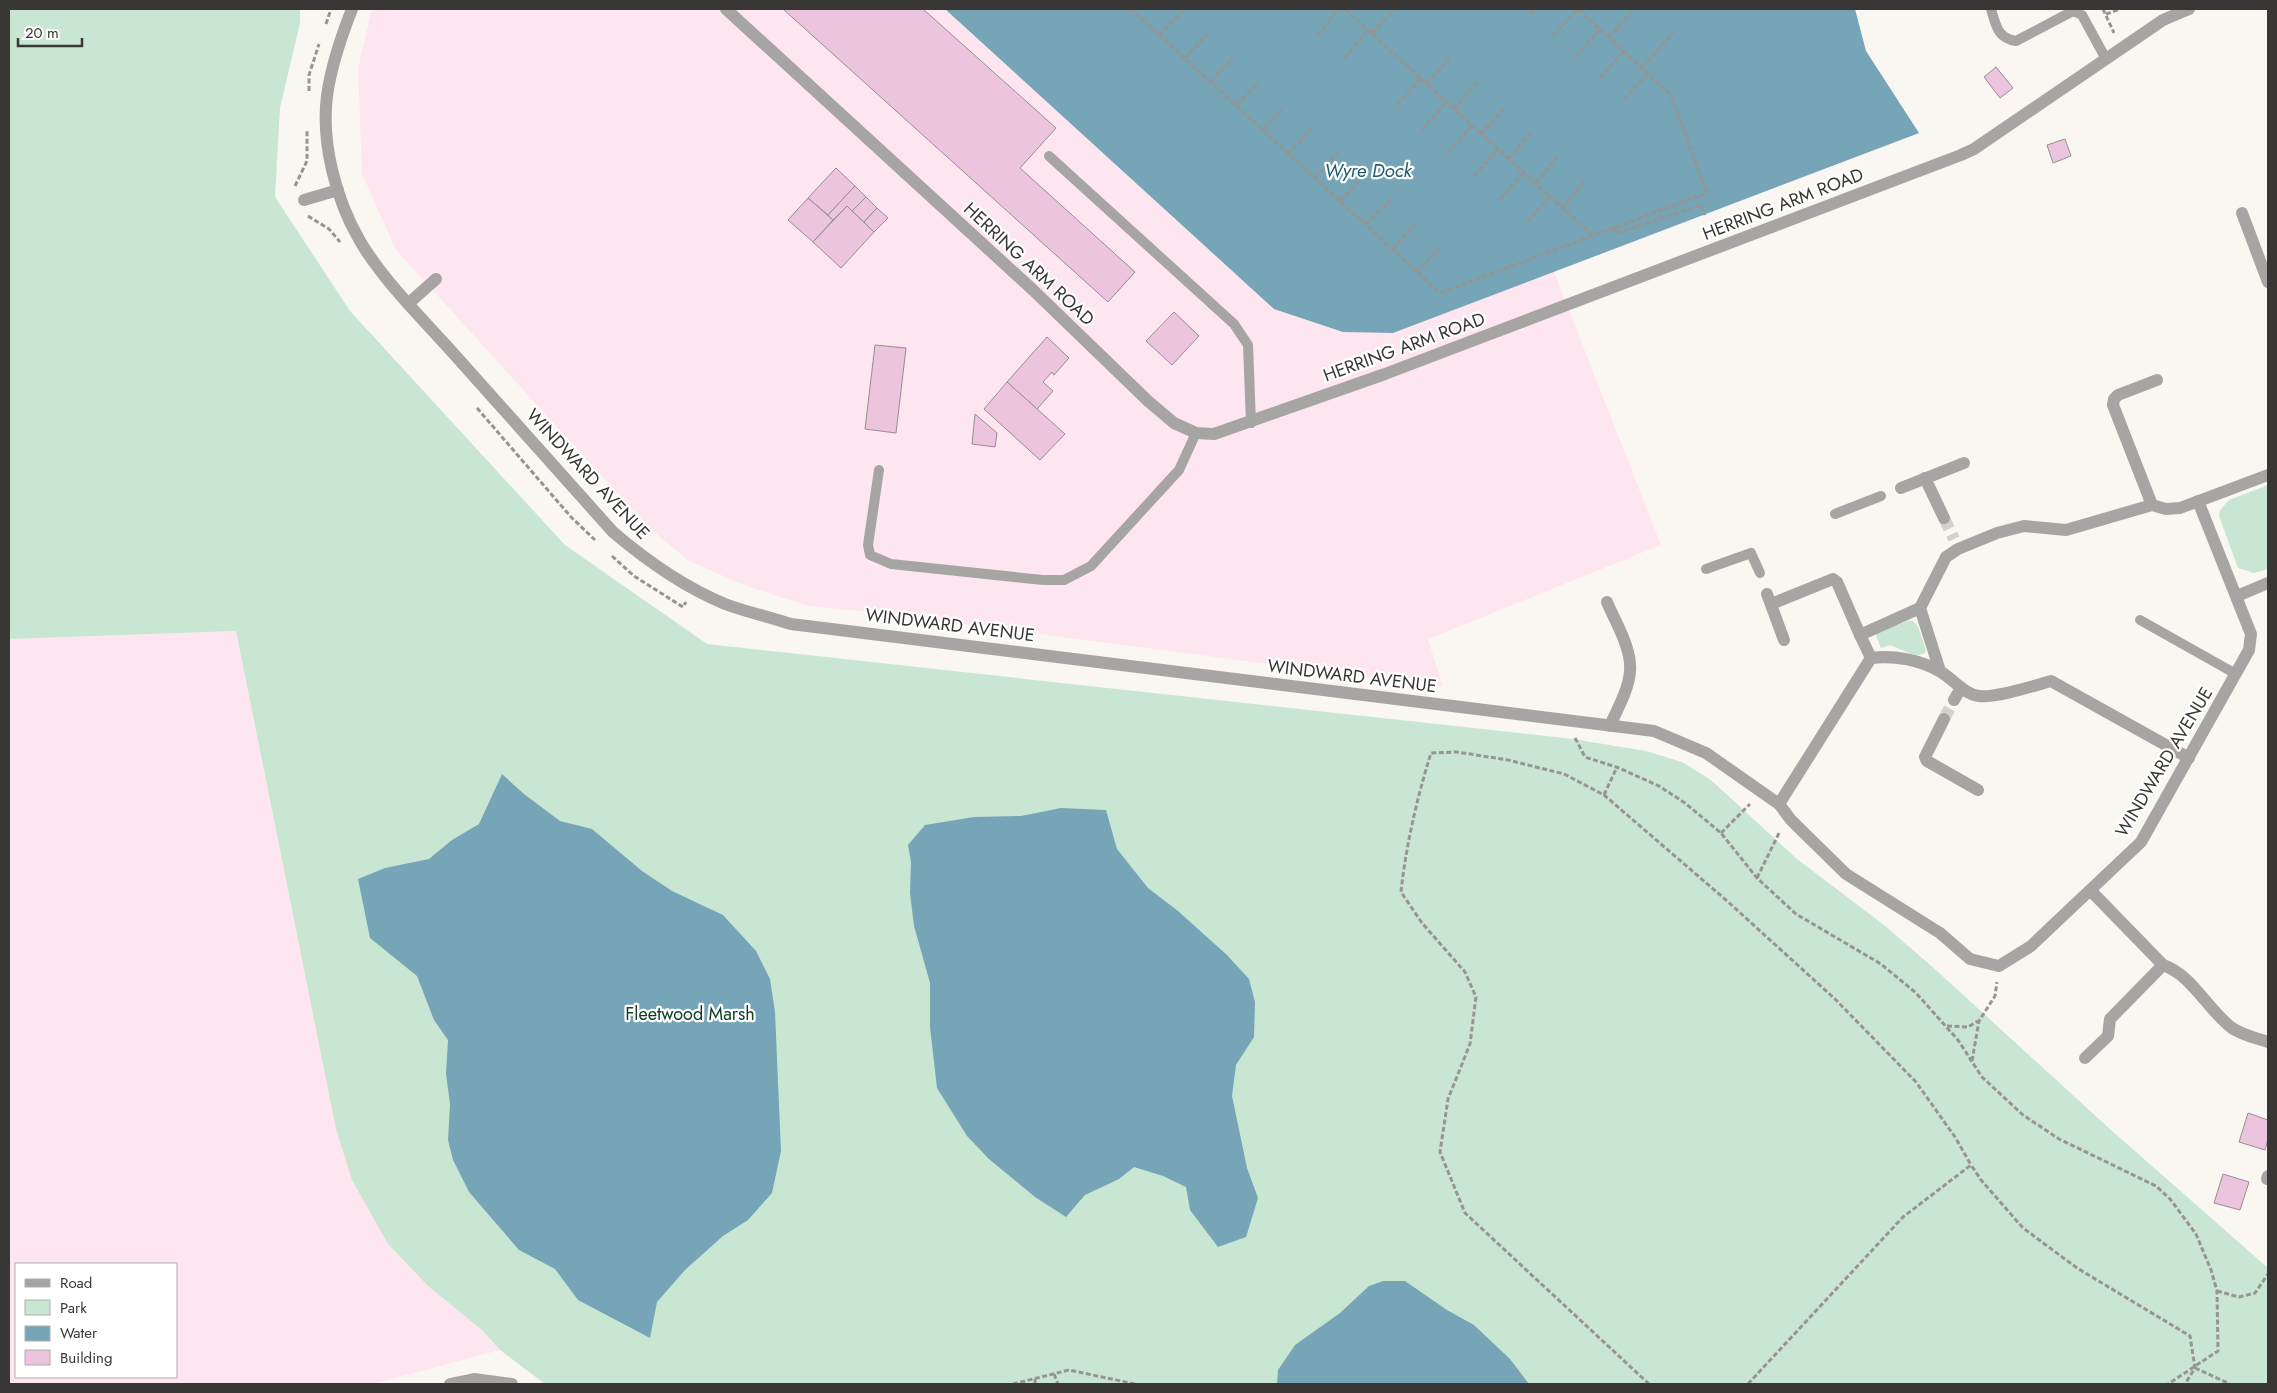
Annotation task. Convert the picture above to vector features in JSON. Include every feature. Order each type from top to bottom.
[{"type":"street","name":"WINDWARD AVENUE","points":[[352,9],[334,64],[327,95],[326,117],[328,140],[338,190],[360,242],[409,303],[614,532],[640,555],[668,574],[726,604],[791,624],[1568,721],[1654,730],[1706,753],[1779,804],[1791,820],[1846,874],[1940,934],[1970,959],[1998,966],[2031,946],[2141,842],[2249,650],[2251,634],[2198,501]]},
{"type":"street","name":"HERRING ARM ROAD","points":[[726,9],[1026,284],[1148,401],[1174,423],[1196,433],[1214,434],[1404,367],[1974,149],[2163,20],[2189,9]]},
{"type":"street","points":[[304,200],[338,190]]},
{"type":"street","points":[[2242,214],[2265,260],[2268,282]]},
{"type":"street","points":[[409,303],[436,279]]},
{"type":"street","points":[[2152,505],[2113,405],[2114,399],[2118,395],[2157,380]]},
{"type":"street","points":[[1901,488],[1964,463]]},
{"type":"street","points":[[1860,635],[1920,608],[1946,557],[1956,544],[2024,526],[2066,530],[2152,505],[2166,509],[2173,508],[2198,501],[2268,475]]},
{"type":"street","points":[[1925,478],[1944,518]]},
{"type":"street","points":[[1784,640],[1769,599],[1833,579],[1837,582],[1871,658]]},
{"type":"street","points":[[2237,596],[2268,583]]},
{"type":"street","points":[[1607,602],[1627,649],[1630,664],[1624,692],[1610,726]]},
{"type":"street","points":[[1920,608],[1940,672]]},
{"type":"street","points":[[1871,658],[1887,656],[1905,659],[1940,672],[1961,688],[1979,696],[2051,681],[2189,758]]},
{"type":"street","points":[[1779,804],[1871,658]]},
{"type":"street","points":[[1954,700],[1961,688]]},
{"type":"street","points":[[1944,720],[1924,756],[1927,761],[1978,790]]},
{"type":"street","points":[[2091,891],[2163,965],[2176,969],[2233,1028],[2268,1042]]},
{"type":"street","points":[[2085,1058],[2108,1036],[2110,1019],[2163,965]]},
{"type":"street","points":[[450,1384],[474,1379],[512,1384]]},
{"type":"lane","points":[[1990,9],[2000,35],[2007,40],[2016,41],[2073,11],[2082,15],[2106,60]]},
{"type":"lane","points":[[1049,156],[1234,324],[1248,345],[1251,422]]},
{"type":"lane","points":[[879,470],[868,545],[870,555],[891,564],[1042,580],[1064,580],[1091,566],[1179,470],[1196,433]]},
{"type":"lane","points":[[1835,514],[1882,496]]},
{"type":"lane","points":[[1706,569],[1751,553],[1760,573]]},
{"type":"lane","points":[[2140,620],[2236,674]]},
{"type":"path","points":[[1318,35],[1338,9]]},
{"type":"path","points":[[1345,9],[1592,235]]},
{"type":"path","points":[[1345,58],[1370,31],[1395,9]]},
{"type":"path","points":[[1530,14],[1535,9]]},
{"type":"path","points":[[1134,10],[1440,293],[1614,226],[1707,193],[1670,95],[1578,9],[1553,36]]},
{"type":"path","points":[[1609,37],[1635,9]]},
{"type":"path","points":[[2103,9],[2121,49]]},
{"type":"path","points":[[2106,14],[2120,9]]},
{"type":"path","points":[[1159,35],[1183,12]]},
{"type":"path","points":[[1576,56],[1600,29]]},
{"type":"path","points":[[1642,68],[1674,32]]},
{"type":"path","points":[[1185,58],[1208,34]]},
{"type":"path","points":[[1600,78],[1624,51]]},
{"type":"path","points":[[1428,84],[1451,56]]},
{"type":"path","points":[[1210,82],[1233,58]]},
{"type":"path","points":[[1624,100],[1648,74]]},
{"type":"path","points":[[1397,104],[1421,78]]},
{"type":"path","points":[[1454,109],[1478,81]]},
{"type":"path","points":[[1236,106],[1259,82]]},
{"type":"path","points":[[1422,130],[1446,102]]},
{"type":"path","points":[[1481,134],[1506,106]]},
{"type":"path","points":[[1263,130],[1282,109]]},
{"type":"path","points":[[1448,152],[1472,126]]},
{"type":"path","points":[[1288,154],[1311,129]]},
{"type":"path","points":[[1508,159],[1532,132]]},
{"type":"path","points":[[1474,176],[1498,149]]},
{"type":"path","points":[[1315,177],[1338,153]]},
{"type":"path","points":[[1536,183],[1557,157]]},
{"type":"path","points":[[1500,199],[1524,173]]},
{"type":"path","points":[[1340,201],[1365,175]]},
{"type":"path","points":[[1562,208],[1586,180]]},
{"type":"path","points":[[1527,222],[1550,196]]},
{"type":"path","points":[[1366,224],[1391,200]]},
{"type":"path","points":[[1614,226],[1617,234],[1701,205],[1705,215]]},
{"type":"path","points":[[1392,249],[1415,223]]},
{"type":"path","points":[[1418,272],[1439,248]]},
{"type":"path","points":[[1568,721],[1585,757],[1617,767],[1659,786],[1686,803],[1721,833],[1757,878],[1796,914],[1880,964],[1916,994],[1958,1040],[1982,1077],[2023,1115],[2059,1139],[2156,1186],[2170,1199],[2196,1234],[2211,1270],[2217,1291],[2218,1351],[2195,1368],[2168,1384]]},
{"type":"path","points":[[1650,1384],[1465,1213],[1440,1152],[1448,1099],[1470,1044],[1476,997],[1465,972],[1422,923],[1401,892],[1405,858],[1422,783],[1431,753],[1458,752],[1508,760],[1564,774],[1604,795],[1726,900],[1835,999],[1916,1082],[1955,1137],[1981,1180],[2023,1228],[2077,1268],[2190,1336],[2195,1368],[2185,1384]]},
{"type":"path","points":[[1604,795],[1617,767]]},
{"type":"path","points":[[1721,833],[1749,806],[1759,791]]},
{"type":"path","points":[[1757,878],[1778,833],[1791,820]]},
{"type":"path","points":[[1972,1061],[1979,1021],[1995,996],[1998,966]]},
{"type":"path","points":[[1946,1026],[1968,1027],[1979,1021]]},
{"type":"path","points":[[1748,1384],[1903,1217],[1971,1165]]},
{"type":"path","points":[[2217,1291],[2238,1297],[2255,1293],[2268,1274]]},
{"type":"path","points":[[2195,1368],[2230,1384]]},
{"type":"path","points":[[1012,1384],[1069,1370],[1134,1384]]},
{"type":"path","points":[[1054,1374],[1058,1384]]},
{"type":"path","points":[[1035,1379],[1035,1384]]},
{"type":"shaded area","points":[[372,9],[1855,9],[1866,51],[1919,133],[1554,272],[1661,545],[1428,639],[1443,687],[871,612],[808,606],[744,585],[689,561],[647,526],[396,250],[362,174],[358,68]]},
{"type":"shaded area","points":[[236,631],[336,1129],[388,1244],[427,1285],[483,1331],[500,1350],[373,1384],[9,1384],[9,639]]},
{"type":"green space","name":"Fleetwood Marsh","points":[[9,9],[300,9],[300,23],[280,108],[275,197],[350,311],[565,545],[707,644],[1573,739],[1646,751],[1682,762],[1711,780],[1797,859],[1884,925],[2111,1130],[2268,1268],[2268,1384],[545,1384],[500,1350],[483,1331],[428,1286],[388,1244],[352,1180],[336,1129],[236,631],[9,639]]},
{"type":"green space","points":[[2268,485],[2268,569],[2254,573],[2238,568],[2219,516],[2220,510],[2229,500]]},
{"type":"green space","points":[[1908,621],[1913,621],[1918,627],[1926,650],[1925,653],[1916,656],[1890,645],[1881,648],[1875,633]]},
{"type":"water","name":"Wyre Dock","points":[[945,9],[1855,9],[1866,51],[1919,133],[1393,333],[1343,332],[1274,309]]},
{"type":"water","points":[[502,774],[524,794],[560,821],[592,829],[642,871],[672,891],[723,915],[756,951],[770,979],[775,1012],[781,1151],[772,1193],[748,1220],[723,1236],[685,1270],[657,1302],[650,1338],[578,1300],[555,1269],[519,1250],[469,1192],[453,1160],[448,1140],[450,1104],[446,1074],[448,1040],[434,1020],[417,976],[370,938],[358,879],[385,868],[429,859],[452,840],[479,824]]},
{"type":"water","points":[[1061,808],[1106,810],[1117,849],[1148,888],[1178,911],[1227,955],[1249,979],[1255,1002],[1254,1037],[1236,1065],[1232,1096],[1247,1168],[1258,1198],[1246,1237],[1218,1247],[1190,1210],[1186,1187],[1163,1176],[1134,1167],[1119,1179],[1085,1195],[1066,1217],[1035,1197],[989,1159],[967,1136],[937,1088],[930,1027],[930,983],[914,926],[910,893],[911,862],[908,845],[925,825],[974,817],[1021,816]]},
{"type":"water","points":[[1383,1281],[1405,1281],[1447,1310],[1474,1325],[1510,1359],[1529,1384],[1277,1384],[1278,1370],[1295,1345],[1340,1313],[1369,1286]]},
{"type":"building","points":[[783,9],[923,9],[1056,128],[1020,168],[1135,272],[1108,302]]},
{"type":"building","points":[[1996,67],[2013,88],[2000,98],[1984,77]]},
{"type":"building","points":[[2065,139],[2071,156],[2053,163],[2047,145]]},
{"type":"building","points":[[836,168],[855,186],[828,215],[808,198]]},
{"type":"building","points":[[855,186],[866,197],[852,211],[847,206],[833,220],[828,215]]},
{"type":"building","points":[[866,197],[877,208],[864,222],[852,211]]},
{"type":"building","points":[[808,198],[833,220],[813,242],[788,220]]},
{"type":"building","points":[[847,206],[874,232],[841,268],[813,242]]},
{"type":"building","points":[[877,208],[888,218],[874,232],[864,222]]},
{"type":"building","points":[[1174,312],[1199,336],[1172,365],[1146,341]]},
{"type":"building","points":[[1047,337],[1069,358],[1054,375],[1052,372],[1043,382],[1053,391],[1037,409],[1007,382]]},
{"type":"building","points":[[875,345],[906,348],[896,433],[865,429]]},
{"type":"building","points":[[1007,382],[1065,434],[1040,460],[984,409]]},
{"type":"building","points":[[975,414],[997,433],[995,447],[972,444]]},
{"type":"building","points":[[2248,1113],[2268,1120],[2268,1139],[2265,1150],[2239,1142]]},
{"type":"building","points":[[2223,1174],[2249,1182],[2240,1210],[2214,1203]]},
{"type":"tunnel","points":[[1944,518],[1954,539]]},
{"type":"tunnel","points":[[1944,719],[1954,700]]}]
